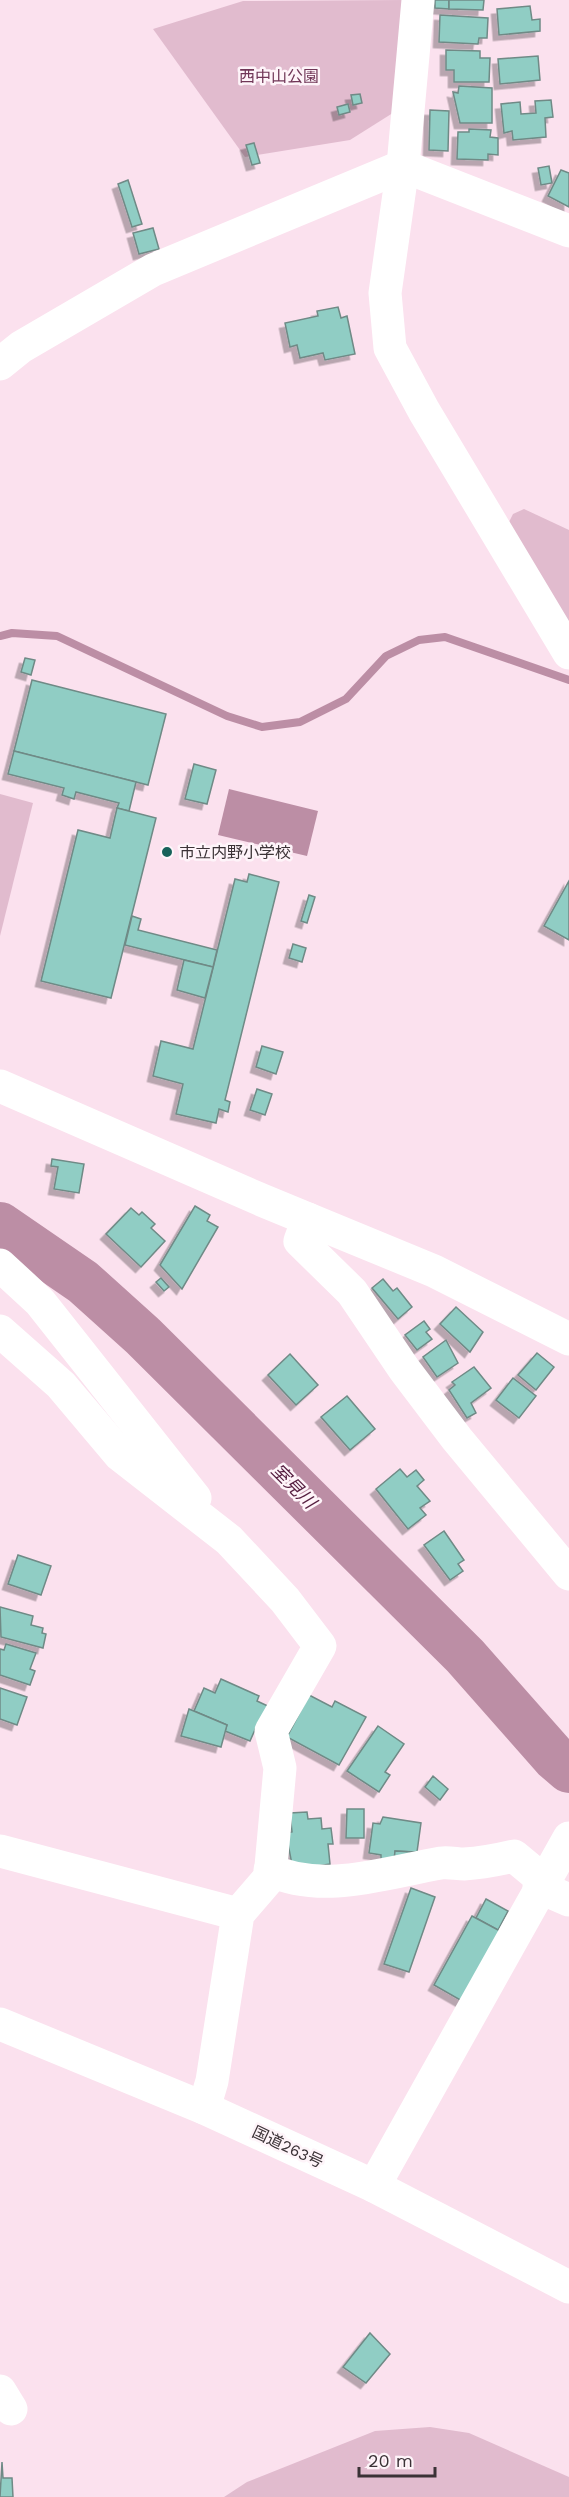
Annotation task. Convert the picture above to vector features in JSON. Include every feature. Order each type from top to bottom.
[{"type":"main road","points":[[418,0],[403,166],[385,293],[390,348],[424,411],[569,653]]},
{"type":"main road","points":[[0,364],[21,347],[153,270],[403,166],[569,231]]},
{"type":"main road","points":[[0,1086],[434,1271],[569,1339]]},
{"type":"main road","points":[[308,1219],[300,1241],[352,1292],[404,1369],[457,1440],[569,1574]]},
{"type":"main road","points":[[0,1265],[40,1302],[229,1540],[285,1600],[320,1646],[271,1731],[280,1768],[270,1877],[238,1914],[212,2081],[204,2108]]},
{"type":"main road","points":[[0,1331],[62,1385],[120,1455],[229,1540]]},
{"type":"main road","points":[[374,2186],[541,1883],[569,1838]]},
{"type":"main road","points":[[0,1851],[238,1914]]},
{"type":"main road","points":[[270,1870],[284,1877],[311,1881],[338,1881],[444,1863],[488,1862],[514,1856],[541,1883],[569,1899]]},
{"type":"main road","name":"国道263号","points":[[0,2024],[204,2108],[374,2186],[569,2287]]},
{"type":"green space","name":"西中山公園","points":[[404,0],[396,111],[350,140],[245,157],[153,29],[243,1]]},
{"type":"green space","points":[[524,509],[569,530],[569,630],[507,526],[513,514]]},
{"type":"green space","points":[[0,794],[33,803],[0,936]]},
{"type":"green space","points":[[430,2427],[469,2433],[569,2477],[569,2497],[224,2497],[247,2482],[375,2431]]},
{"type":"shaded area","points":[[229,789],[318,811],[307,856],[218,835]]},
{"type":"building","points":[[435,0],[449,0],[449,9],[435,8]]},
{"type":"building","points":[[449,0],[484,0],[483,10],[449,9]]},
{"type":"building","points":[[530,6],[532,20],[540,19],[540,31],[499,35],[497,9]]},
{"type":"building","points":[[440,15],[488,18],[487,38],[479,38],[478,44],[439,42]]},
{"type":"building","points":[[446,50],[480,51],[480,58],[490,58],[489,82],[454,82],[454,70],[446,70]]},
{"type":"building","points":[[538,56],[540,80],[500,84],[498,59]]},
{"type":"building","points":[[459,86],[492,88],[492,123],[460,123],[453,92],[458,93]]},
{"type":"building","points":[[360,94],[362,103],[353,105],[351,95]]},
{"type":"building","points":[[551,100],[553,117],[545,118],[546,137],[513,140],[512,131],[504,133],[501,104],[520,102],[521,114],[536,113],[535,101]]},
{"type":"building","points":[[348,104],[350,112],[339,115],[337,107]]},
{"type":"building","points":[[430,110],[449,111],[448,151],[429,150]]},
{"type":"building","points":[[469,129],[491,130],[490,137],[498,138],[498,155],[488,154],[488,160],[457,159],[458,132],[469,132]]},
{"type":"building","points":[[254,143],[260,163],[252,165],[246,145]]},
{"type":"building","points":[[549,166],[552,183],[541,185],[538,168]]},
{"type":"building","points":[[561,170],[569,173],[569,207],[548,196]]},
{"type":"building","points":[[128,180],[142,224],[132,227],[118,184]]},
{"type":"building","points":[[153,228],[159,249],[139,254],[133,233]]},
{"type":"building","points":[[338,307],[341,318],[347,316],[355,354],[325,360],[323,353],[300,358],[297,345],[290,347],[285,323],[318,316],[317,311]]},
{"type":"building","points":[[25,658],[35,660],[31,675],[21,672]]},
{"type":"building","points":[[32,680],[166,714],[148,785],[14,751]]},
{"type":"building","points":[[14,751],[136,782],[129,811],[117,808],[119,803],[76,792],[74,799],[62,795],[64,788],[8,774]]},
{"type":"building","points":[[194,764],[216,770],[207,804],[185,799]]},
{"type":"building","points":[[117,808],[156,818],[111,998],[41,981],[78,830],[110,838]]},
{"type":"building","points":[[249,874],[279,882],[225,1100],[230,1102],[228,1112],[219,1109],[216,1123],[176,1114],[183,1084],[153,1076],[161,1041],[193,1049],[235,879],[247,882]]},
{"type":"building","points":[[569,881],[569,940],[544,926]]},
{"type":"building","points":[[309,895],[315,897],[307,923],[301,921]]},
{"type":"building","points":[[132,916],[141,919],[138,930],[217,950],[213,967],[125,945]]},
{"type":"building","points":[[293,944],[306,948],[302,962],[289,958]]},
{"type":"building","points":[[184,960],[213,967],[205,998],[177,990]]},
{"type":"building","points":[[262,1046],[283,1052],[276,1074],[256,1067]]},
{"type":"building","points":[[257,1089],[272,1094],[265,1115],[250,1110]]},
{"type":"building","points":[[52,1159],[84,1164],[79,1193],[54,1189],[58,1167],[51,1166]]},
{"type":"building","points":[[195,1206],[210,1215],[207,1221],[218,1227],[182,1289],[160,1265]]},
{"type":"building","points":[[131,1208],[139,1215],[142,1212],[155,1224],[151,1228],[165,1241],[141,1267],[106,1234]]},
{"type":"building","points":[[161,1278],[169,1287],[164,1291],[156,1282]]},
{"type":"building","points":[[383,1279],[393,1291],[397,1288],[412,1307],[398,1319],[372,1288]]},
{"type":"building","points":[[456,1307],[483,1332],[470,1352],[440,1324]]},
{"type":"building","points":[[424,1321],[430,1329],[426,1332],[432,1339],[417,1350],[405,1335]]},
{"type":"building","points":[[446,1340],[458,1363],[437,1377],[423,1357]]},
{"type":"building","points":[[537,1353],[554,1367],[536,1390],[518,1375]]},
{"type":"building","points":[[290,1354],[318,1385],[296,1405],[268,1375]]},
{"type":"building","points":[[474,1367],[491,1388],[471,1403],[476,1413],[467,1418],[449,1390],[455,1385],[452,1382]]},
{"type":"building","points":[[513,1378],[536,1396],[519,1418],[496,1400]]},
{"type":"building","points":[[347,1396],[375,1429],[350,1450],[321,1417]]},
{"type":"building","points":[[400,1469],[407,1477],[416,1470],[424,1480],[417,1486],[430,1501],[420,1508],[426,1515],[408,1529],[376,1489]]},
{"type":"building","points":[[444,1531],[464,1560],[458,1564],[463,1571],[450,1580],[424,1545]]},
{"type":"building","points":[[18,1555],[51,1566],[41,1595],[8,1584]]},
{"type":"building","points":[[0,1607],[33,1616],[31,1625],[43,1628],[42,1633],[46,1634],[43,1648],[1,1637]]},
{"type":"building","points":[[6,1644],[36,1653],[30,1669],[35,1671],[30,1685],[0,1675],[0,1649],[4,1650]]},
{"type":"building","points":[[221,1679],[259,1696],[257,1701],[270,1707],[258,1723],[250,1741],[225,1731],[227,1725],[194,1711],[204,1688],[215,1693]]},
{"type":"building","points":[[0,1688],[27,1697],[17,1725],[0,1719]]},
{"type":"building","points":[[309,1695],[332,1707],[335,1701],[366,1717],[339,1765],[287,1737]]},
{"type":"building","points":[[189,1709],[227,1725],[221,1747],[181,1736]]},
{"type":"building","points":[[378,1726],[404,1744],[385,1772],[390,1775],[379,1792],[347,1771]]},
{"type":"building","points":[[433,1776],[448,1789],[440,1800],[425,1787]]},
{"type":"building","points":[[347,1809],[364,1809],[364,1838],[346,1838]]},
{"type":"building","points":[[307,1812],[308,1819],[321,1818],[322,1829],[331,1828],[333,1844],[328,1844],[330,1864],[293,1870],[286,1833],[292,1832],[290,1813]]},
{"type":"building","points":[[383,1817],[421,1823],[417,1852],[395,1851],[394,1861],[381,1860],[381,1855],[369,1853],[373,1823],[380,1824]]},
{"type":"building","points":[[395,1851],[413,1852],[394,1861]]},
{"type":"building","points":[[411,1888],[435,1897],[409,1972],[384,1964]]},
{"type":"building","points":[[486,1899],[508,1911],[498,1930],[476,1918]]},
{"type":"building","points":[[472,1916],[500,1931],[462,2001],[434,1985]]},
{"type":"building","points":[[370,2333],[390,2354],[366,2383],[343,2367]]},
{"type":"building","points":[[2,2462],[3,2478],[12,2478],[13,2497],[0,2497]]},
{"type":"waterway","points":[[0,636],[12,633],[57,636],[227,716],[262,727],[300,722],[346,699],[386,656],[419,640],[445,637],[569,680]]},
{"type":"waterway","name":"室見川","points":[[0,1225],[83,1282],[143,1336],[465,1656],[555,1758],[569,1770]]},
{"type":"place","name":"市立内野小学校","points":[[167,852]]}]
